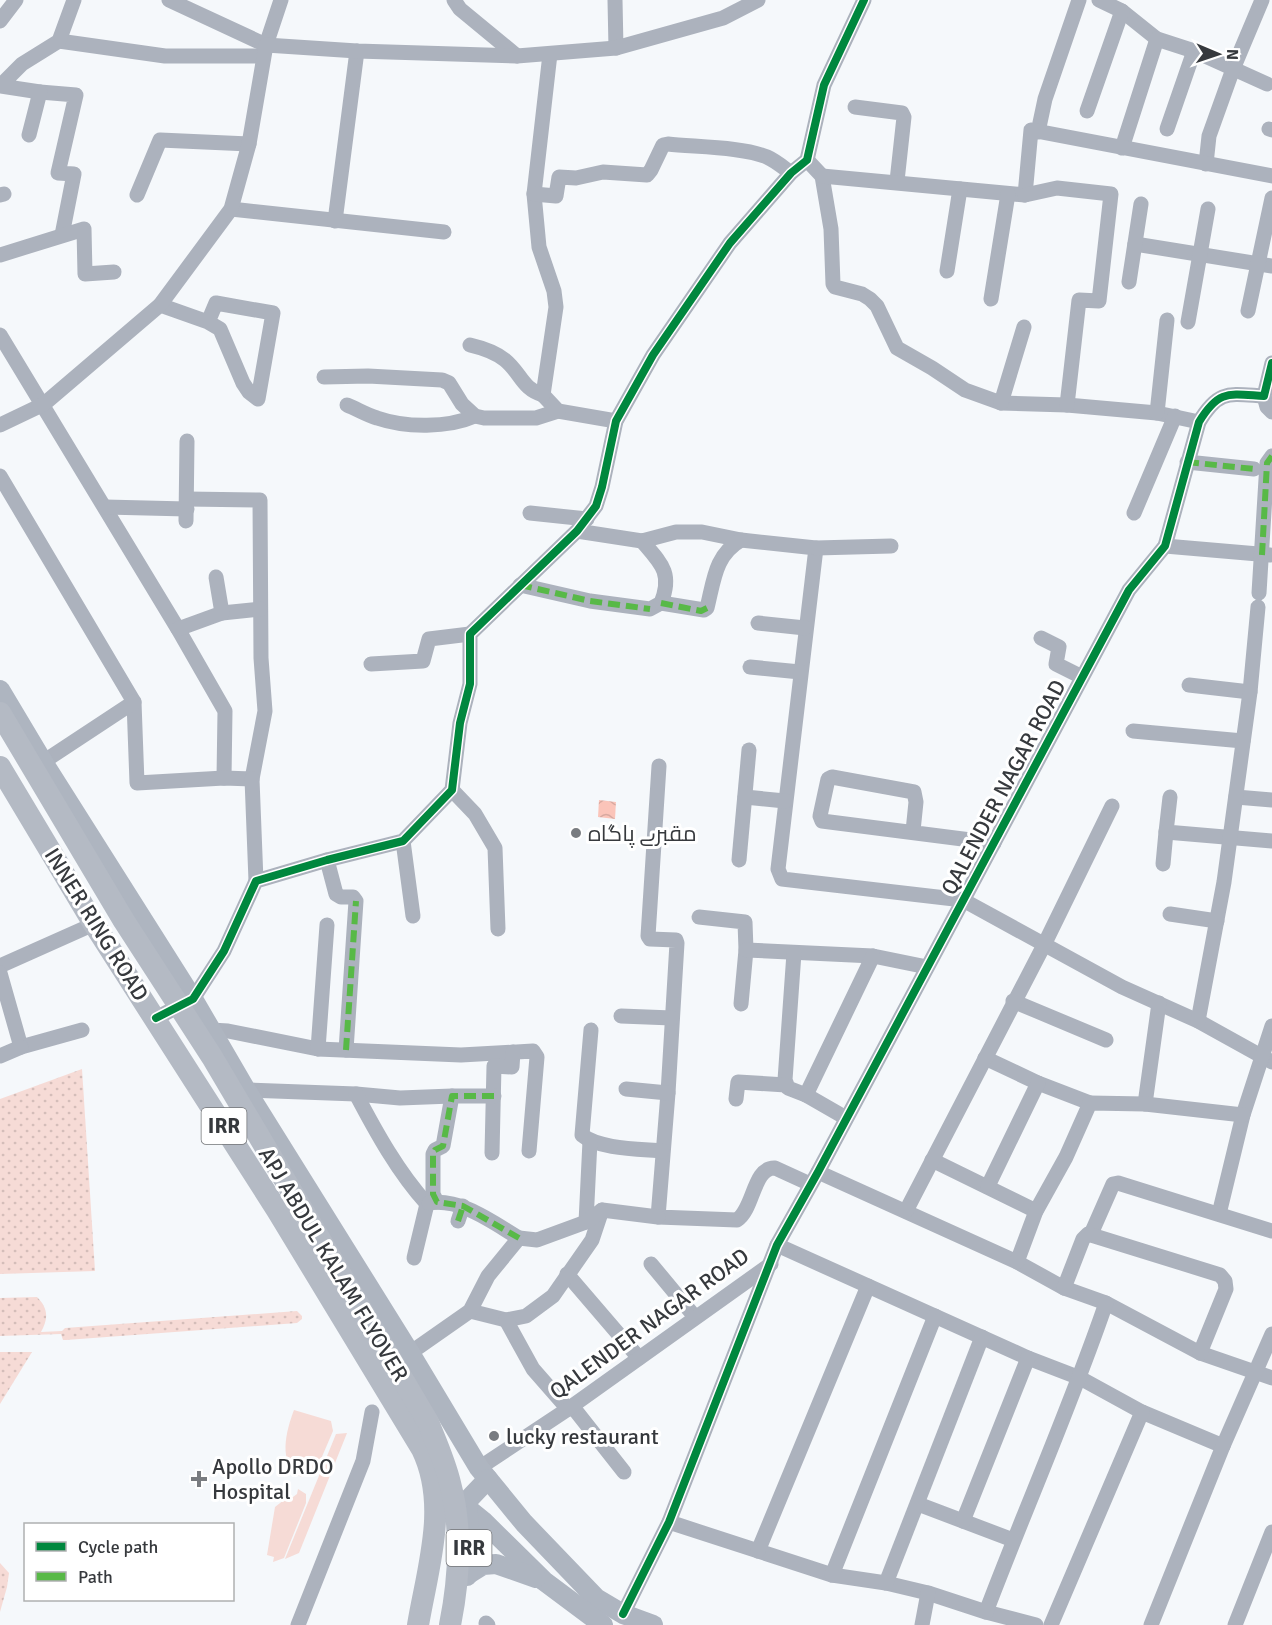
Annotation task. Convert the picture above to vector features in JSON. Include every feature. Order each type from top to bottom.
[{"type":"highway","name":"APJ ABDUL KALAM FLYOVER","points":[[0,713],[124,921],[212,1057],[428,1422],[451,1484],[456,1520],[458,1565],[450,1625]]},
{"type":"highway","name":"INNER RING ROAD","points":[[1,769],[94,924],[277,1210],[392,1399],[431,1468],[436,1516],[418,1625]]},
{"type":"main road","name":"INNER RING ROAD","points":[[0,690],[193,999],[246,1090],[484,1474],[524,1523],[596,1598],[623,1614],[652,1625]]},
{"type":"main road","name":"IRR","points":[[459,1625],[470,1542],[467,1501],[484,1474]]},
{"type":"main road","points":[[435,1491],[467,1508],[544,1581],[603,1625]]},
{"type":"main road","points":[[467,1575],[483,1565],[496,1564],[522,1571],[544,1581]]},
{"type":"street","points":[[0,21],[16,0]]},
{"type":"street","points":[[0,86],[22,64],[59,41],[74,0]]},
{"type":"street","points":[[169,0],[265,51]]},
{"type":"street","points":[[0,425],[44,404],[160,305],[231,209],[249,144],[265,51],[281,0]]},
{"type":"street","points":[[454,0],[460,9],[517,56]]},
{"type":"street","points":[[615,0],[616,48]]},
{"type":"street","points":[[59,41],[165,56],[265,51],[357,51],[517,56],[616,48],[723,18],[758,0]]},
{"type":"street","points":[[371,664],[423,661],[429,639],[470,634],[582,525],[596,506],[616,422],[653,355],[730,243],[791,173],[807,160],[824,85],[864,0]]},
{"type":"street","points":[[1038,132],[1045,99],[1079,0]]},
{"type":"street","points":[[1206,164],[1209,136],[1233,69],[1262,0]]},
{"type":"street","points":[[1101,1],[1122,11],[1156,39],[1194,51],[1267,84]]},
{"type":"street","points":[[1087,111],[1122,11]]},
{"type":"street","points":[[1122,148],[1156,39]]},
{"type":"street","points":[[335,221],[357,51]]},
{"type":"street","points":[[1167,129],[1194,51]]},
{"type":"street","points":[[543,395],[556,307],[554,291],[539,247],[534,194],[550,54]]},
{"type":"street","points":[[0,86],[76,95],[58,173],[74,174],[62,235]]},
{"type":"street","points":[[29,135],[40,92]]},
{"type":"street","points":[[855,107],[902,113],[904,117],[897,181]]},
{"type":"street","points":[[1025,195],[1031,130],[1272,177]]},
{"type":"street","points":[[137,195],[160,140],[249,144]]},
{"type":"street","points":[[534,194],[556,196],[559,177],[576,178],[603,172],[646,175],[651,170],[663,145],[668,144],[761,155],[791,173]]},
{"type":"street","points":[[807,160],[822,176],[831,229],[832,280],[835,287],[862,294],[870,299],[877,306],[894,343],[903,352],[965,390],[1000,403],[1067,405],[1157,413],[1199,422]]},
{"type":"street","points":[[822,176],[897,181],[1008,194],[1025,195],[1057,188],[1111,194],[1099,301],[1079,300],[1067,405]]},
{"type":"street","points":[[947,271],[960,189]]},
{"type":"street","points":[[991,299],[1008,194]]},
{"type":"street","points":[[1248,311],[1265,265],[1272,198]]},
{"type":"street","points":[[1130,282],[1141,204]]},
{"type":"street","points":[[231,209],[444,232]]},
{"type":"street","points":[[1188,322],[1208,209]]},
{"type":"street","points":[[0,255],[84,229],[85,274],[114,272]]},
{"type":"street","points":[[1135,244],[1265,265]]},
{"type":"street","points":[[160,305],[208,322],[220,329],[243,383],[258,399],[273,313],[216,303],[208,322]]},
{"type":"street","points":[[1157,413],[1167,321]]},
{"type":"street","points":[[1000,403],[1024,327]]},
{"type":"street","points":[[0,335],[44,404],[225,711],[224,778]]},
{"type":"street","points":[[470,345],[486,349],[504,360],[529,389],[543,395],[558,411]]},
{"type":"street","points":[[1272,363],[1264,396],[1267,407],[1272,412]]},
{"type":"street","points":[[324,376],[442,380],[449,383],[462,404],[475,416],[484,418],[536,418],[558,411],[616,422]]},
{"type":"street","name":"QALENDER NAGAR ROAD","points":[[484,1474],[570,1408],[771,1264],[777,1245],[1129,590],[1165,546],[1199,422],[1206,410],[1220,397],[1230,394],[1264,396]]},
{"type":"street","points":[[347,405],[377,418],[422,425],[460,423],[475,416]]},
{"type":"street","points":[[1134,513],[1175,416]]},
{"type":"street","points":[[187,441],[187,510]]},
{"type":"street","points":[[1198,1021],[1230,839],[1250,692],[1258,600],[1267,555],[1267,463],[1272,456]]},
{"type":"street","points":[[1187,462],[1254,469]]},
{"type":"street","points":[[0,476],[134,702],[137,783],[224,778],[252,779]]},
{"type":"street","points":[[105,507],[187,510],[260,500],[261,658],[265,711],[252,779],[256,881],[225,951],[193,999],[156,1018]]},
{"type":"street","points":[[530,513],[642,541],[688,531],[741,540],[816,548],[891,546]]},
{"type":"street","points":[[520,585],[590,601],[650,609],[661,603],[704,610],[707,608],[719,562],[729,546],[741,540]]},
{"type":"street","points":[[642,541],[663,565],[666,574],[666,587],[661,603]]},
{"type":"street","points":[[1165,546],[1267,555]]},
{"type":"street","points":[[816,548],[778,869],[778,874],[782,879],[963,900],[1122,987],[1198,1021],[1267,1059]]},
{"type":"street","points":[[216,577],[222,613]]},
{"type":"street","points":[[178,629],[222,613],[261,609]]},
{"type":"street","points":[[758,623],[805,628]]},
{"type":"street","points":[[256,881],[403,841],[452,790],[460,723],[470,684],[470,634]]},
{"type":"street","points":[[1041,638],[1059,647],[1056,664],[1082,677]]},
{"type":"street","points":[[750,667],[800,672]]},
{"type":"street","points":[[1189,685],[1250,692]]},
{"type":"street","points":[[43,762],[134,702]]},
{"type":"street","points":[[1133,731],[1243,741]]},
{"type":"street","points":[[739,861],[748,750]]},
{"type":"street","points":[[657,1217],[668,1093],[676,942],[650,939],[648,936],[659,766]]},
{"type":"street","points":[[913,831],[916,802],[914,792],[832,777],[828,779],[820,816],[822,821],[994,843]]},
{"type":"street","points":[[452,790],[475,814],[495,848],[498,929]]},
{"type":"street","points":[[745,797],[785,801]]},
{"type":"street","points":[[1163,864],[1170,797]]},
{"type":"street","points":[[1236,797],[1272,800]]},
{"type":"street","points":[[906,1211],[1044,945],[1112,806]]},
{"type":"street","points":[[1166,832],[1272,842]]},
{"type":"street","points":[[403,841],[413,916]]},
{"type":"street","points":[[327,860],[336,894],[341,897],[353,897],[356,901],[346,1050]]},
{"type":"street","points":[[1170,914],[1217,921]]},
{"type":"street","points":[[699,917],[743,920],[746,925],[741,1004]]},
{"type":"street","points":[[0,966],[94,924]]},
{"type":"street","points":[[318,1049],[327,925]]},
{"type":"street","points":[[746,950],[873,956],[927,967]]},
{"type":"street","points":[[794,954],[786,1085],[846,1118]]},
{"type":"street","points":[[806,1095],[873,956]]},
{"type":"street","points":[[0,974],[21,1047]]},
{"type":"street","points":[[1013,1001],[1106,1041]]},
{"type":"street","points":[[1145,1104],[1159,1004]]},
{"type":"street","points":[[621,1016],[672,1018]]},
{"type":"street","points":[[1219,1214],[1244,1115],[1267,1059],[1272,1026]]},
{"type":"street","points":[[0,1056],[21,1047],[82,1030]]},
{"type":"street","points":[[210,1030],[228,1031],[318,1049],[461,1055],[533,1051],[537,1054],[530,1151]]},
{"type":"street","points":[[591,1030],[582,1135],[591,1141],[622,1148],[662,1151]]},
{"type":"street","points":[[492,1153],[494,1066],[512,1067],[513,1052]]},
{"type":"street","points":[[985,1058],[1038,1083],[1090,1103],[1145,1104],[1244,1115]]},
{"type":"street","points":[[736,1099],[738,1082],[786,1085]]},
{"type":"street","points":[[988,1186],[1038,1083]]},
{"type":"street","points":[[626,1089],[668,1093]]},
{"type":"street","points":[[246,1090],[400,1098],[494,1096]]},
{"type":"street","points":[[356,1094],[381,1142],[417,1193],[432,1203],[519,1238],[537,1240],[586,1222],[602,1210],[657,1217],[730,1222],[744,1214],[762,1173],[769,1168],[775,1168],[814,1178],[906,1211],[1017,1262],[1064,1288],[1106,1304],[1200,1353],[1272,1378]]},
{"type":"street","points":[[414,1258],[432,1203],[433,1154],[435,1150],[443,1146],[452,1096]]},
{"type":"street","points":[[1017,1262],[1036,1211],[1066,1157],[1090,1103]]},
{"type":"street","points":[[586,1222],[591,1141]]},
{"type":"street","points":[[932,1160],[1036,1211]]},
{"type":"street","points":[[1091,1234],[1113,1184],[1118,1183],[1272,1231]]},
{"type":"street","points":[[470,1311],[506,1320],[526,1316],[554,1296],[592,1240],[602,1210]]},
{"type":"street","points":[[1064,1288],[1083,1239],[1088,1234],[1223,1277],[1226,1289],[1200,1353]]},
{"type":"street","points":[[411,1353],[470,1311],[488,1276],[519,1238]]},
{"type":"street","points":[[777,1245],[1028,1358],[1080,1378],[1142,1412],[1223,1446]]},
{"type":"street","points":[[651,1264],[695,1317]]},
{"type":"street","points":[[623,1614],[669,1521],[771,1264]]},
{"type":"street","points":[[567,1274],[639,1358]]},
{"type":"street","points":[[758,1551],[868,1286]]},
{"type":"street","points":[[986,1612],[1080,1378],[1106,1304]]},
{"type":"street","points":[[832,1575],[935,1316]]},
{"type":"street","points":[[506,1320],[532,1368],[570,1408],[624,1472]]},
{"type":"street","points":[[1151,1625],[1223,1446],[1272,1334]]},
{"type":"street","points":[[886,1583],[982,1337]]},
{"type":"street","points":[[963,1521],[1028,1358]]},
{"type":"street","points":[[298,1625],[363,1461],[367,1416],[392,1399]]},
{"type":"street","points":[[1051,1625],[1142,1412]]},
{"type":"street","points":[[918,1504],[1013,1540]]},
{"type":"street","points":[[669,1521],[832,1575],[886,1583],[928,1593],[1036,1625]]},
{"type":"street","points":[[1235,1625],[1272,1532]]},
{"type":"street","points":[[922,1625],[928,1593]]},
{"type":"shaded area","points":[[82,1069],[95,1271],[0,1274],[0,1099]]},
{"type":"shaded area","points":[[37,1297],[44,1306],[46,1314],[41,1332],[62,1331],[65,1328],[297,1311],[302,1319],[297,1323],[66,1340],[63,1340],[61,1334],[0,1336],[0,1298]]},
{"type":"shaded area","points":[[0,1352],[32,1352],[0,1404]]},
{"type":"shaded area","points":[[294,1410],[331,1421],[333,1431],[315,1473],[301,1477],[293,1471],[286,1456],[286,1437]]},
{"type":"shaded area","points":[[347,1433],[299,1553],[285,1559],[336,1434]]},
{"type":"shaded area","points":[[298,1489],[306,1494],[306,1503],[284,1558],[273,1562],[274,1557],[267,1555],[275,1507],[289,1496],[293,1497],[297,1494]]},
{"type":"shaded area","points":[[0,1563],[9,1573],[0,1612]]},
{"type":"water","points":[[599,800],[616,802],[615,819],[598,817]]},
{"type":"marked path","points":[[1262,555],[1267,463],[1272,456]]},
{"type":"marked path","points":[[1187,462],[1254,469]]},
{"type":"marked path","points":[[520,585],[590,601],[650,609]]},
{"type":"marked path","points":[[661,603],[701,611],[707,608]]},
{"type":"marked path","points":[[346,1050],[356,901]]},
{"type":"marked path","points":[[494,1096],[452,1096],[443,1146],[435,1150],[433,1154],[433,1194],[437,1202],[463,1206],[519,1238]]},
{"type":"marked path","points":[[458,1221],[463,1206]]},
{"type":"cycle path","points":[[156,1018],[193,999],[224,951],[256,881],[403,841],[452,790],[460,723],[470,684],[470,634],[577,531],[596,506],[616,421],[653,355],[730,243],[791,173],[807,160],[824,85],[864,0]]},
{"type":"cycle path","points":[[623,1614],[669,1522],[777,1245],[1129,590],[1165,546],[1199,422],[1213,404],[1226,396],[1264,396],[1272,363]]},
{"type":"place","name":"مقبرے پاگاہ","points":[[576,833]]},
{"type":"place","name":"lucky restaurant","points":[[494,1436]]},
{"type":"place","name":"Apollo DRDO Hospital","points":[[199,1479]]}]
